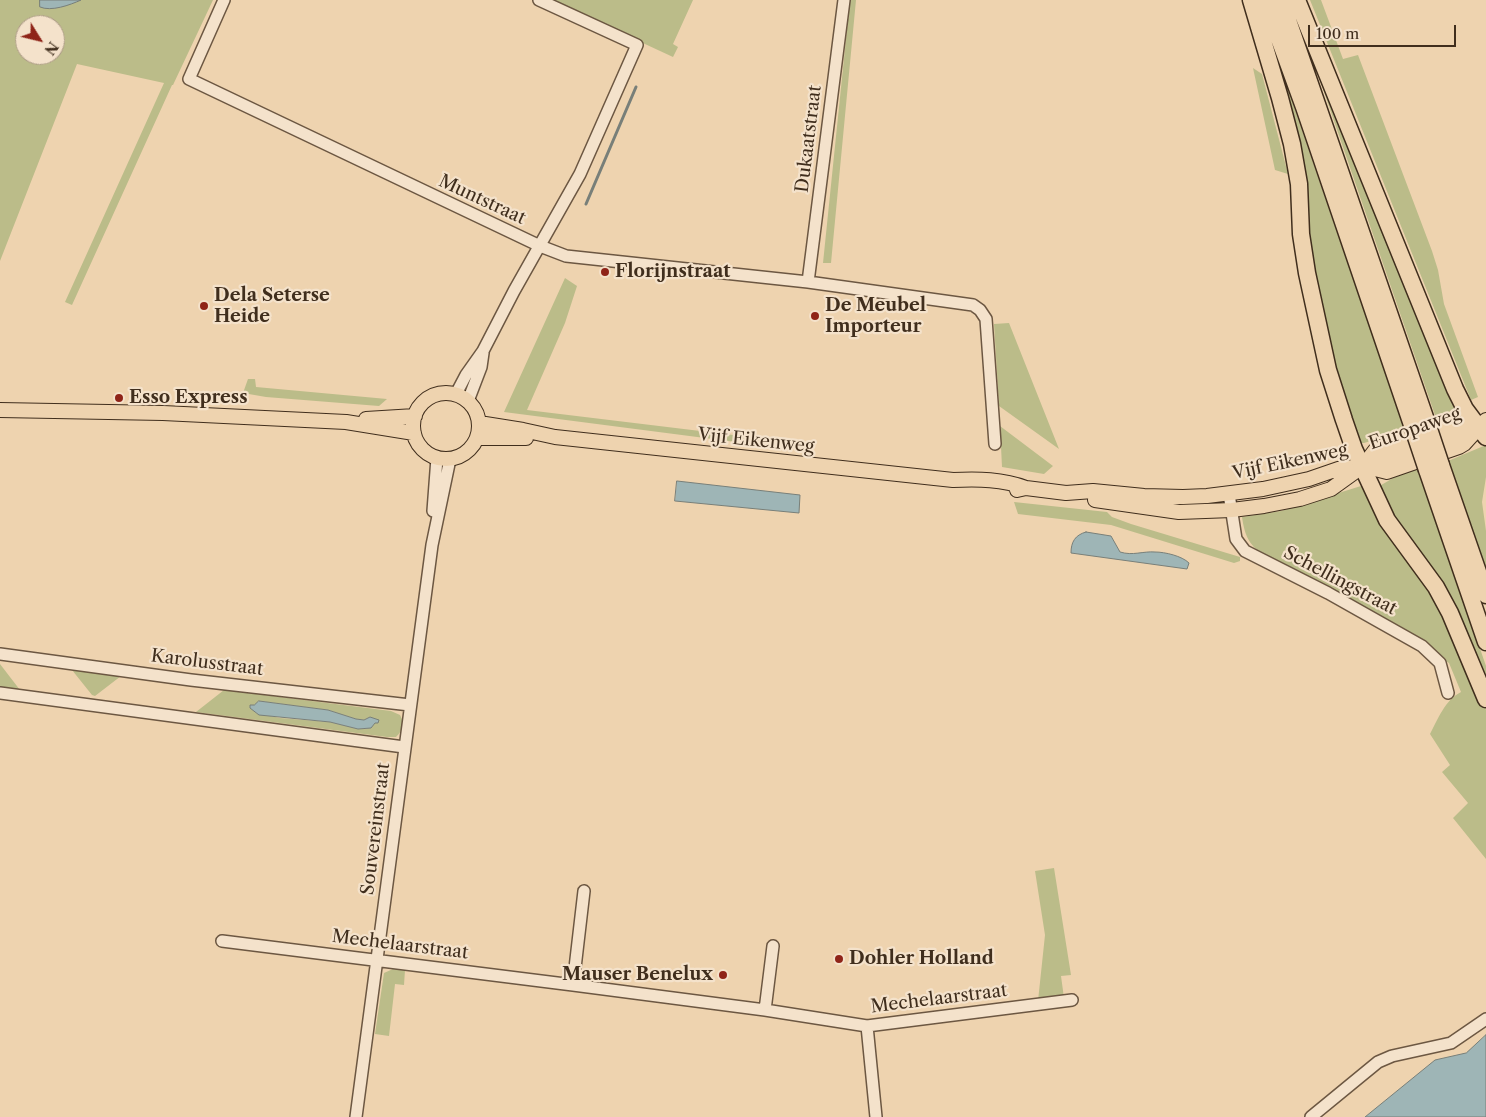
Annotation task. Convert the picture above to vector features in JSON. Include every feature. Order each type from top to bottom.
[{"type":"highway","points":[[1251,0],[1292,144],[1299,184],[1301,234],[1307,273],[1328,370],[1352,443],[1371,488],[1388,520],[1436,587],[1450,613],[1486,699]]},
{"type":"highway","points":[[1265,0],[1419,422]]},
{"type":"highway","points":[[1281,0],[1434,468],[1486,642]]},
{"type":"highway","points":[[1297,0],[1455,389],[1465,409],[1484,427]]},
{"type":"highway","points":[[1434,468],[1486,595]]},
{"type":"main road","points":[[439,394],[462,398],[478,414],[479,423],[477,438],[466,452],[443,458],[422,448],[414,433],[415,416],[418,408],[431,396],[439,394]]},
{"type":"main road","points":[[0,410],[163,413],[346,422],[414,433]]},
{"type":"main road","points":[[346,422],[415,416]]},
{"type":"main road","name":"Vijf Eikenweg","points":[[479,423],[555,437],[953,480],[1009,491],[1026,488],[1066,493],[1089,499],[1179,512],[1232,510],[1300,499],[1331,489],[1363,466]]},
{"type":"main road","name":"Europaweg","points":[[1442,425],[1484,427],[1464,444],[1387,472],[1363,466],[1376,449],[1442,425]]},
{"type":"main road","name":"Vijf Eikenweg","points":[[477,438],[555,437]]},
{"type":"main road","name":"Vijf Eikenweg","points":[[1066,493],[1093,492],[1182,497],[1229,494],[1285,485],[1338,469],[1363,466]]},
{"type":"street","name":"Muntstraat","points":[[224,0],[189,80],[540,246],[580,174],[637,44],[539,0]]},
{"type":"street","name":"Dukaatstraat","points":[[808,282],[844,0]]},
{"type":"street","points":[[462,398],[481,367],[484,351],[514,291],[540,246],[566,256],[808,282],[973,305],[980,310],[986,319],[995,444]]},
{"type":"street","name":"Souvereinstraat","points":[[356,1117],[443,458]]},
{"type":"street","name":"Schellingstraat","points":[[1229,494],[1236,539],[1245,551],[1328,593],[1422,646],[1440,663],[1448,693]]},
{"type":"street","name":"Karolusstraat","points":[[0,654],[191,680],[410,705]]},
{"type":"street","points":[[0,693],[404,747]]},
{"type":"street","points":[[573,985],[584,891]]},
{"type":"street","name":"Mechelaarstraat","points":[[222,941],[764,1010],[867,1026],[1072,1000]]},
{"type":"street","points":[[764,1010],[772,946]]},
{"type":"street","points":[[1311,1117],[1378,1062],[1386,1058],[1451,1043],[1486,1019]]},
{"type":"street","points":[[867,1026],[876,1117]]},
{"type":"green space","points":[[0,0],[213,0],[172,85],[72,305],[65,302],[164,83],[77,64],[0,261]]},
{"type":"green space","points":[[550,0],[693,0],[673,44],[678,47],[673,57]]},
{"type":"green space","points":[[850,0],[856,0],[831,263],[823,263]]},
{"type":"green space","points":[[1255,0],[1270,37],[1405,431],[1364,443],[1361,443],[1358,437],[1332,359]]},
{"type":"green space","points":[[1310,0],[1321,0],[1343,59],[1358,55],[1432,251],[1438,270],[1444,304],[1478,397],[1471,400]]},
{"type":"green space","points":[[1299,19],[1457,408],[1436,418]]},
{"type":"green space","points":[[1253,68],[1262,74],[1288,174],[1275,170]]},
{"type":"green space","points":[[565,278],[577,286],[565,323],[527,410],[791,442],[790,449],[504,412]]},
{"type":"green space","points":[[1009,323],[1059,449],[999,406],[994,324]]},
{"type":"green space","points":[[248,379],[255,379],[256,387],[387,399],[379,406],[266,397],[243,393]]},
{"type":"green space","points":[[1000,426],[1053,466],[1044,474],[1002,467]]},
{"type":"green space","points":[[1486,445],[1486,477],[1482,502],[1486,531],[1486,574],[1448,461]]},
{"type":"green space","points":[[1418,469],[1486,666],[1486,685],[1405,534],[1376,488],[1395,477]]},
{"type":"green space","points":[[1361,486],[1365,487],[1427,580],[1461,651],[1486,710],[1486,859],[1453,818],[1468,803],[1442,772],[1450,765],[1430,734],[1446,705],[1455,695],[1461,692],[1449,663],[1266,557],[1252,544],[1245,530],[1242,517],[1281,511]]},
{"type":"green space","points":[[1014,502],[1107,512],[1112,517],[1131,524],[1240,557],[1240,561],[1234,563],[1111,525],[1018,514]]},
{"type":"green space","points":[[0,664],[20,690],[0,687]]},
{"type":"green space","points":[[72,670],[121,676],[95,696],[92,695]]},
{"type":"green space","points":[[224,690],[391,711],[400,715],[403,724],[396,737],[387,737],[196,712]],"holes":[[[259,701],[328,710],[356,719],[364,720],[370,717],[376,720],[374,724],[366,729],[358,729],[330,722],[280,718],[256,713],[252,708]]]},
{"type":"green space","points":[[1054,868],[1071,975],[1061,976],[1064,998],[1038,1001],[1045,935],[1035,871]]},
{"type":"green space","points":[[393,969],[405,970],[404,985],[395,984],[389,1036],[375,1034],[384,973]]},
{"type":"water","points":[[40,0],[81,0],[66,6],[49,9],[40,7]]},
{"type":"water","points":[[677,481],[800,495],[799,513],[675,501]]},
{"type":"water","points":[[1086,532],[1111,536],[1120,552],[1129,554],[1151,552],[1178,556],[1189,563],[1187,569],[1071,553],[1074,540]]},
{"type":"water","points":[[259,701],[328,710],[356,719],[364,720],[370,717],[379,720],[371,728],[358,729],[330,722],[259,715],[250,708],[250,705],[254,705]]},
{"type":"water","points":[[1486,1035],[1486,1117],[1365,1117],[1435,1060],[1466,1053]]},
{"type":"waterway","points":[[586,204],[636,87]]},
{"type":"place","name":"Florijnstraat","points":[[605,272]]},
{"type":"place","name":"Dela Seterse Heide","points":[[204,306]]},
{"type":"place","name":"De Meubel Importeur","points":[[815,316]]},
{"type":"place","name":"Esso Express","points":[[119,398]]},
{"type":"place","name":"Dohler Holland","points":[[839,959]]},
{"type":"place","name":"Mauser Benelux","points":[[723,975]]}]
